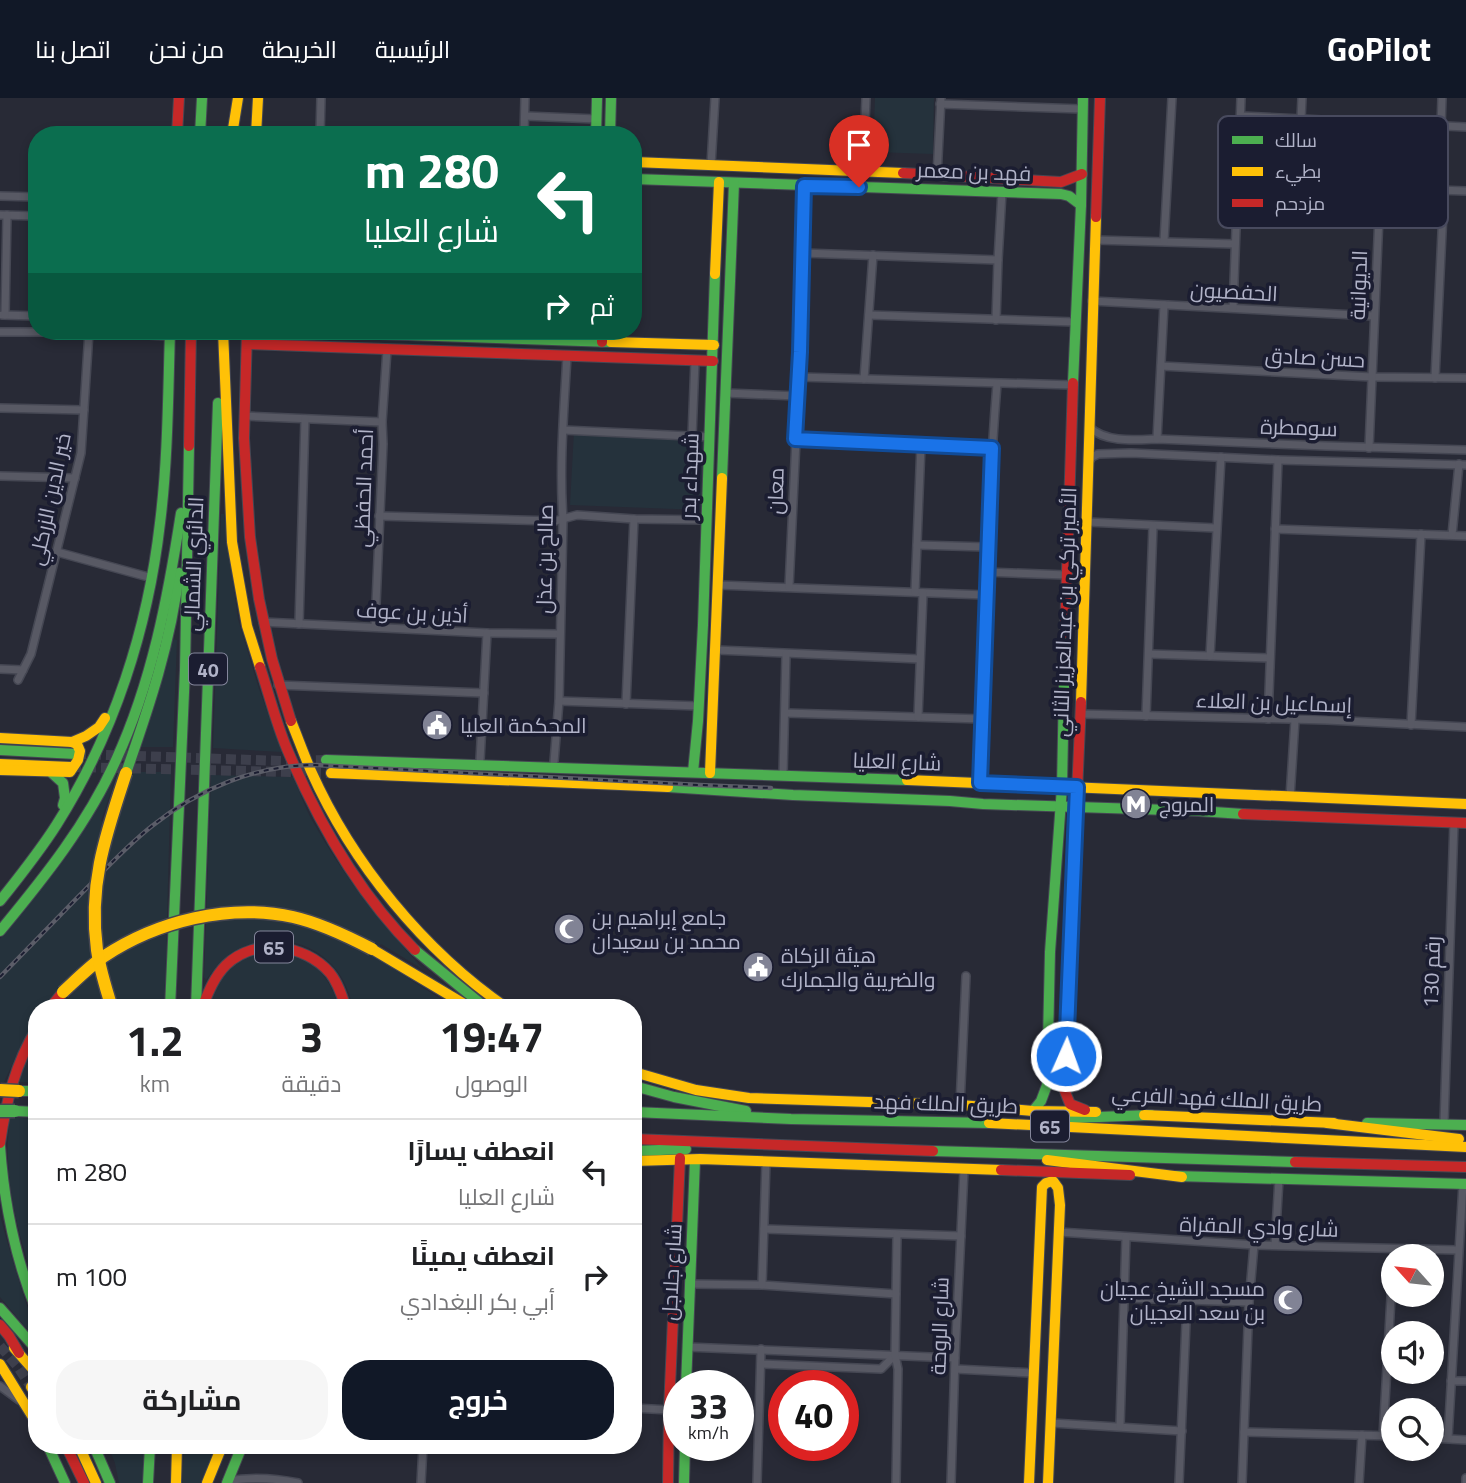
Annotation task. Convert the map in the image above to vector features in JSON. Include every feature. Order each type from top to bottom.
[{"type":"main road","points":[[177,126],[179,98]]},
{"type":"main road","points":[[231,98],[231,126]]},
{"type":"main road","points":[[233,126],[238,98]]},
{"type":"main road","points":[[256,126],[258,98]]},
{"type":"main road","points":[[596,126],[597,98]]},
{"type":"main road","points":[[610,126],[611,98]]},
{"type":"main road","name":"الأمير تركي بن عبدالعزيز الثاني","points":[[1089,1111],[1070,1105],[1065,1089],[1082,674],[1100,98]]},
{"type":"main road","points":[[200,126],[201,102]]},
{"type":"main road","name":"الأمير تركي بن عبدالعزيز الثاني","points":[[1032,1111],[1041,1101],[1047,1085],[1050,952],[1062,781],[1066,575],[1083,104]]},
{"type":"main road","name":"فهد بن معمر","points":[[642,162],[864,171],[1061,188],[1081,205]]},
{"type":"main road","points":[[864,171],[867,178],[865,187]]},
{"type":"main road","name":"فهد بن معمر","points":[[642,180],[734,188],[804,186],[1002,192],[1061,188],[1082,174]]},
{"type":"main road","name":"شهداء بدر","points":[[710,773],[710,749],[699,706],[719,187]]},
{"type":"main road","name":"شهداء بدر","points":[[693,772],[696,749],[705,723],[716,650],[734,188]]},
{"type":"main road","points":[[1075,338],[1077,348],[1084,352],[1088,350],[1091,342]]},
{"type":"main road","points":[[642,339],[713,345]]},
{"type":"main road","name":"الدائري الشمالي","points":[[152,578],[164,475],[169,340]]},
{"type":"main road","name":"الدائري الشمالي","points":[[170,999],[185,670],[191,340]]},
{"type":"main road","points":[[222,340],[232,542],[247,626],[286,747],[345,862],[375,904],[419,954],[475,999]]},
{"type":"main road","name":"الدائري الشمالي","points":[[196,999],[222,340]]},
{"type":"main road","points":[[247,340],[244,472],[255,582],[278,685],[297,740],[318,788],[358,857],[394,904],[441,955],[495,999]]},
{"type":"main road","points":[[279,340],[387,350],[713,361]]},
{"type":"main road","points":[[463,352],[467,352],[471,346],[469,340]]},
{"type":"main road","points":[[486,340],[483,344],[485,350],[491,353]]},
{"type":"main road","points":[[1074,362],[1082,359],[1090,365]]},
{"type":"main road","points":[[109,999],[100,966],[97,938],[96,898],[99,867],[106,832],[153,692],[167,641],[177,591],[189,458]]},
{"type":"main road","points":[[0,931],[43,880],[82,821],[126,737],[148,675],[164,615],[189,458]]},
{"type":"main road","points":[[709,461],[710,467],[715,471],[723,462]]},
{"type":"main road","points":[[708,490],[713,480],[716,480],[722,489]]},
{"type":"main road","points":[[0,901],[54,827],[100,741],[141,626],[152,578]]},
{"type":"main road","points":[[1063,674],[1066,682],[1070,684],[1074,684],[1082,674]]},
{"type":"main road","points":[[74,748],[99,727],[118,696]]},
{"type":"main road","points":[[0,738],[74,748]]},
{"type":"main road","points":[[0,750],[74,748],[78,744],[80,747],[70,772],[0,770]]},
{"type":"main road","points":[[696,749],[703,753],[710,749]]},
{"type":"main road","points":[[0,764],[71,767]]},
{"type":"main road","name":"شارع العليا","points":[[1460,822],[793,795],[329,766],[693,772],[980,783],[1062,781],[1290,797],[1466,804]]},
{"type":"main road","points":[[41,771],[54,774],[63,783],[65,790],[65,798],[54,827]]},
{"type":"main road","points":[[1053,915],[1063,909],[1071,918]]},
{"type":"main road","points":[[57,999],[74,979],[123,944],[163,926],[205,916],[241,913],[289,916],[342,933],[456,999]]},
{"type":"main road","name":"65","points":[[205,999],[212,982],[228,963],[247,952],[270,946],[296,950],[324,966],[338,983],[343,999]]},
{"type":"main road","points":[[28,1043],[9,1087],[0,1144],[6,1213],[28,1286]]},
{"type":"main road","points":[[1047,1052],[1055,1076],[1062,1074],[1066,1056]]},
{"type":"main road","name":"طريق الملك فهد الفرعي","points":[[642,1074],[696,1090],[749,1098],[873,1101],[1032,1111],[1089,1111],[1327,1123],[1466,1125]]},
{"type":"main road","points":[[642,1088],[674,1097],[791,1119]]},
{"type":"main road","points":[[0,1090],[28,1091]]},
{"type":"main road","points":[[0,1111],[28,1112]]},
{"type":"main road","name":"طريق الملك فهد","points":[[642,1112],[791,1119],[962,1122],[1466,1147]]},
{"type":"main road","points":[[962,1122],[1151,1115]]},
{"type":"main road","points":[[1327,1123],[1466,1140]]},
{"type":"main road","name":"65","points":[[642,1139],[1466,1167]]},
{"type":"main road","points":[[642,1151],[784,1146]]},
{"type":"main road","points":[[967,1150],[1182,1177]]},
{"type":"main road","points":[[642,1160],[680,1157],[695,1160],[1068,1174],[1465,1184]]},
{"type":"main road","name":"شارع جلاجل","points":[[671,1370],[680,1157]]},
{"type":"main road","name":"شارع جلاجل","points":[[686,1370],[695,1160]]},
{"type":"main road","points":[[1029,1483],[1042,1187],[1038,1172]]},
{"type":"main road","points":[[1048,1483],[1060,1184],[1062,1177],[1068,1174]]},
{"type":"main road","points":[[1042,1187],[1053,1181],[1058,1188],[1060,1205]]},
{"type":"main road","points":[[679,1189],[687,1185],[695,1189]]},
{"type":"main road","points":[[0,1308],[28,1338]]},
{"type":"main road","points":[[0,1325],[28,1372]]},
{"type":"main road","points":[[0,1334],[19,1353]]},
{"type":"main road","points":[[1033,1372],[1038,1368],[1045,1370],[1054,1359]]},
{"type":"main road","points":[[0,1364],[28,1408]]},
{"type":"main road","points":[[1033,1372],[1037,1378],[1044,1374],[1048,1376],[1053,1383]]},
{"type":"main road","points":[[52,1454],[65,1483]]},
{"type":"main road","points":[[70,1454],[84,1483]]},
{"type":"main road","points":[[83,1454],[96,1483]]},
{"type":"main road","points":[[99,1454],[110,1483]]},
{"type":"main road","points":[[148,1483],[150,1454]]},
{"type":"main road","points":[[176,1483],[177,1454]]},
{"type":"main road","points":[[207,1483],[219,1454]]},
{"type":"main road","points":[[231,1482],[240,1454]]},
{"type":"main road","name":"شارع جلاجل","points":[[668,1461],[668,1479]]},
{"type":"main road","points":[[672,1461],[675,1464],[685,1461],[684,1479]]},
{"type":"main road","points":[[668,1479],[675,1468],[684,1479]]},
{"type":"street","points":[[320,126],[321,98]]},
{"type":"street","points":[[524,126],[525,98]]},
{"type":"street","points":[[711,165],[715,98]]},
{"type":"street","points":[[864,171],[866,98]]},
{"type":"street","points":[[1164,241],[1172,98]]},
{"type":"street","points":[[1241,98],[1241,116]]},
{"type":"street","points":[[1301,116],[1302,98]]},
{"type":"street","points":[[1441,116],[1442,98]]},
{"type":"street","points":[[937,176],[941,101],[1083,104]]},
{"type":"street","points":[[525,116],[596,119]]},
{"type":"street","points":[[1448,126],[1466,127]]},
{"type":"street","name":"معان","points":[[789,587],[799,377],[804,186]]},
{"type":"street","points":[[1448,191],[1466,191]]},
{"type":"street","points":[[996,320],[1002,192]]},
{"type":"street","points":[[0,196],[28,197]]},
{"type":"street","points":[[28,216],[4,215],[2,315],[28,316]]},
{"type":"street","points":[[1233,309],[1237,228]]},
{"type":"street","name":"الديوانية","points":[[1369,448],[1378,228]]},
{"type":"street","points":[[1435,378],[1442,228]]},
{"type":"street","points":[[1095,240],[1236,244]]},
{"type":"street","points":[[803,253],[998,260]]},
{"type":"street","points":[[864,379],[873,256]]},
{"type":"street","name":"الحفصيون","points":[[1092,301],[1374,316]]},
{"type":"street","points":[[1157,439],[1164,305]]},
{"type":"street","points":[[869,315],[1075,322]]},
{"type":"street","points":[[0,332],[28,332]]},
{"type":"street","name":"خير الدين الزركلي","points":[[18,680],[32,654],[81,453],[88,340]]},
{"type":"street","name":"أحمد الحفظي","points":[[375,627],[387,350]]},
{"type":"street","name":"صالح بن عذل","points":[[554,762],[559,701],[563,430],[567,356]]},
{"type":"street","points":[[692,436],[695,361]]},
{"type":"street","name":"حسن صادق","points":[[1161,366],[1466,379]]},
{"type":"street","points":[[799,377],[1073,385]]},
{"type":"street","points":[[980,783],[987,547],[997,384]]},
{"type":"street","points":[[725,393],[797,396]]},
{"type":"street","points":[[694,399],[711,399]]},
{"type":"street","points":[[0,408],[84,410]]},
{"type":"street","points":[[245,416],[382,422]]},
{"type":"street","points":[[299,624],[305,419]]},
{"type":"street","name":"سومطرة","points":[[1089,427],[1098,434],[1130,441],[1157,439],[1466,450]]},
{"type":"street","points":[[563,430],[710,437]]},
{"type":"street","points":[[795,439],[992,448]]},
{"type":"street","points":[[1130,441],[1125,445],[1131,453]]},
{"type":"street","points":[[919,717],[917,545],[921,445]]},
{"type":"street","name":"سومطرة","points":[[1088,463],[1098,454],[1131,453],[1462,465]]},
{"type":"street","points":[[1210,656],[1221,457]]},
{"type":"street","points":[[1268,719],[1278,460]]},
{"type":"street","points":[[1452,535],[1462,465]]},
{"type":"street","points":[[0,477],[75,478]]},
{"type":"street","points":[[379,516],[555,521],[577,515],[706,520]]},
{"type":"street","points":[[626,704],[634,519]]},
{"type":"street","points":[[1087,522],[1216,528]]},
{"type":"street","points":[[1146,716],[1153,526]]},
{"type":"street","points":[[1275,528],[1466,536]]},
{"type":"street","points":[[1411,725],[1421,534]]},
{"type":"street","points":[[917,545],[987,547]]},
{"type":"street","points":[[57,551],[152,578]]},
{"type":"street","points":[[986,572],[1066,575]]},
{"type":"street","points":[[718,585],[986,595]]},
{"type":"street","name":"أذين بن عوف","points":[[263,622],[560,634]]},
{"type":"street","points":[[480,760],[487,633]]},
{"type":"street","points":[[716,650],[920,659]]},
{"type":"street","points":[[783,775],[786,654]]},
{"type":"street","points":[[1149,654],[1270,658]]},
{"type":"street","points":[[0,669],[23,670]]},
{"type":"street","points":[[278,685],[484,693]]},
{"type":"street","points":[[559,701],[699,706]]},
{"type":"street","points":[[785,713],[982,719]]},
{"type":"street","name":"إسماعيل بن العلاء","points":[[1080,714],[1466,727]]},
{"type":"street","points":[[1290,797],[1295,720]]},
{"type":"street","name":"رقم 130","points":[[1444,1124],[1460,822]]},
{"type":"street","points":[[960,1105],[965,976]]},
{"type":"street","points":[[762,1285],[766,1162]]},
{"type":"street","name":"شارع الروحة","points":[[951,1483],[964,1170]]},
{"type":"street","points":[[1275,1245],[1279,1179]]},
{"type":"street","points":[[1448,1438],[1458,1250],[1465,1184]]},
{"type":"street","points":[[764,1229],[961,1236]]},
{"type":"street","name":"شارع وادي المقراة","points":[[1059,1231],[1381,1251]]},
{"type":"street","points":[[896,1483],[897,1235]]},
{"type":"street","points":[[1120,1426],[1126,1237]]},
{"type":"street","points":[[1242,1483],[1249,1301],[1254,1245]]},
{"type":"street","name":"شارع وادي المقراة","points":[[1444,1250],[1458,1250]]},
{"type":"street","points":[[689,1284],[762,1285],[896,1294]]},
{"type":"street","points":[[1124,1297],[1249,1301]]},
{"type":"street","points":[[1179,1483],[1187,1300]]},
{"type":"street","points":[[1385,1398],[1390,1307]]},
{"type":"street","points":[[687,1347],[955,1358]]},
{"type":"street","points":[[757,1483],[761,1349]]},
{"type":"street","points":[[761,1363],[881,1369],[895,1355]]},
{"type":"street","points":[[955,1369],[1033,1372]]},
{"type":"street","points":[[1451,1381],[1466,1381]]},
{"type":"street","points":[[0,1386],[28,1408]]},
{"type":"street","points":[[642,1408],[663,1410]]},
{"type":"street","points":[[1052,1423],[1182,1431]]},
{"type":"street","points":[[1244,1432],[1381,1436]]},
{"type":"street","points":[[1359,1483],[1362,1435]]},
{"type":"street","points":[[1444,1438],[1466,1440]]},
{"type":"street","points":[[421,1483],[423,1454]]},
{"type":"street","points":[[231,1482],[246,1478],[298,1483]]},
{"type":"shaded area","points":[[875,98],[934,98],[933,154],[873,152]]},
{"type":"shaded area","points":[[574,431],[703,439],[701,510],[570,505]]},
{"type":"shaded area","points":[[221,514],[224,514],[238,619],[282,752],[213,748]]},
{"type":"shaded area","points":[[173,639],[177,640],[173,747],[141,747]]},
{"type":"shaded area","points":[[133,772],[171,772],[167,919],[117,940],[51,999],[28,999],[28,1033],[4,1082],[0,1082],[0,939],[52,875],[117,773],[101,821],[114,825]]},
{"type":"shaded area","points":[[211,775],[293,777],[310,817],[337,861],[378,917],[424,970],[381,944],[373,956],[441,999],[350,999],[344,982],[330,963],[312,949],[290,942],[268,941],[245,947],[224,960],[206,980]]},
{"type":"shaded area","points":[[167,934],[164,999],[68,999],[95,972],[121,954]]},
{"type":"shaded area","points":[[271,952],[289,954],[307,961],[320,971],[336,999],[212,999],[231,968],[253,956]]},
{"type":"shaded area","points":[[28,1057],[28,1082],[19,1082]]},
{"type":"shaded area","points":[[9,1117],[28,1118],[28,1260],[14,1210],[8,1155]]},
{"type":"shaded area","points":[[0,1215],[28,1308],[28,1330],[0,1297]]},
{"type":"shaded area","points":[[111,1454],[147,1454],[145,1483],[119,1483]]},
{"type":"shaded area","points":[[184,1454],[212,1454],[202,1483],[182,1483]]},
{"type":"tunnel","points":[[76,754],[326,760]]},
{"type":"tunnel","points":[[71,767],[331,773]]},
{"type":"tunnel","points":[[0,1346],[28,1382]]},
{"type":"railway","points":[[0,977],[112,862],[152,826],[208,790],[271,769],[315,765],[771,788]]},
{"type":"traffic: fast","points":[[200,126],[202,98]]},
{"type":"traffic: fast","points":[[596,126],[597,98]]},
{"type":"traffic: fast","points":[[610,126],[611,98]]},
{"type":"traffic: fast","points":[[1073,383],[1083,98]]},
{"type":"traffic: fast","points":[[642,179],[1061,194],[1069,196],[1081,205]]},
{"type":"traffic: fast","points":[[722,478],[734,183]]},
{"type":"traffic: fast","points":[[693,772],[703,625],[715,274]]},
{"type":"traffic: fast","points":[[0,901],[44,844],[77,790],[111,717],[137,641],[147,602],[163,499],[170,340]]},
{"type":"traffic: fast","points":[[553,340],[611,342]]},
{"type":"traffic: fast","points":[[196,999],[218,403]]},
{"type":"traffic: fast","points":[[170,999],[185,670],[189,446]]},
{"type":"traffic: fast","points":[[0,931],[79,828],[105,783],[129,730],[157,639],[181,513]]},
{"type":"traffic: fast","points":[[126,773],[165,649],[179,573]]},
{"type":"traffic: fast","points":[[1033,1111],[1041,1101],[1047,1085],[1050,952],[1062,787],[1065,633]]},
{"type":"traffic: fast","points":[[0,750],[76,754]]},
{"type":"traffic: fast","points":[[326,760],[907,780]]},
{"type":"traffic: fast","points":[[52,773],[63,783],[63,805]]},
{"type":"traffic: fast","points":[[668,787],[983,804],[1243,814]]},
{"type":"traffic: fast","points":[[415,950],[475,999]]},
{"type":"traffic: fast","points":[[642,1088],[746,1111]]},
{"type":"traffic: fast","points":[[19,1091],[28,1091]]},
{"type":"traffic: fast","points":[[0,1111],[15,1111]]},
{"type":"traffic: fast","points":[[15,1111],[28,1112]]},
{"type":"traffic: fast","points":[[642,1112],[989,1123]]},
{"type":"traffic: fast","points":[[1046,1119],[1151,1115]]},
{"type":"traffic: fast","points":[[1367,1123],[1466,1125]]},
{"type":"traffic: fast","points":[[0,1146],[4,1189],[12,1230],[28,1287]]},
{"type":"traffic: fast","points":[[642,1151],[686,1149]]},
{"type":"traffic: fast","points":[[933,1151],[1295,1162]]},
{"type":"traffic: fast","points":[[687,1370],[695,1160]]},
{"type":"traffic: fast","points":[[1175,1176],[1466,1184]]},
{"type":"traffic: fast","points":[[0,1308],[28,1340]]},
{"type":"traffic: fast","points":[[52,1454],[65,1483]]},
{"type":"traffic: fast","points":[[97,1454],[110,1483]]},
{"type":"traffic: fast","points":[[148,1483],[150,1454]]},
{"type":"traffic: fast","points":[[227,1483],[239,1454]]},
{"type":"traffic: fast","points":[[684,1483],[685,1461]]},
{"type":"traffic: slow","points":[[233,126],[238,98]]},
{"type":"traffic: slow","points":[[256,126],[258,98]]},
{"type":"traffic: slow","points":[[642,162],[903,173]]},
{"type":"traffic: slow","points":[[715,274],[719,182]]},
{"type":"traffic: slow","points":[[1081,702],[1096,217]]},
{"type":"traffic: slow","points":[[223,340],[232,542],[247,626],[260,667]]},
{"type":"traffic: slow","points":[[611,342],[714,345]]},
{"type":"traffic: slow","points":[[710,773],[722,478]]},
{"type":"traffic: slow","points":[[0,738],[72,742],[99,727],[105,718]]},
{"type":"traffic: slow","points":[[291,721],[328,805],[369,871],[419,932],[447,960],[495,999]]},
{"type":"traffic: slow","points":[[0,770],[70,772],[80,751],[77,744],[72,742]]},
{"type":"traffic: slow","points":[[0,764],[71,767]]},
{"type":"traffic: slow","points":[[109,999],[97,950],[95,903],[106,838],[126,773]]},
{"type":"traffic: slow","points":[[331,773],[668,787]]},
{"type":"traffic: slow","points":[[907,780],[1466,804]]},
{"type":"traffic: slow","points":[[63,992],[98,961],[124,944],[170,925],[219,914],[269,913],[293,917],[333,930],[372,949]]},
{"type":"traffic: slow","points":[[372,949],[456,999]]},
{"type":"traffic: slow","points":[[642,1074],[696,1090],[749,1098],[1096,1112]]},
{"type":"traffic: slow","points":[[0,1090],[19,1091]]},
{"type":"traffic: slow","points":[[1144,1115],[1334,1123]]},
{"type":"traffic: slow","points":[[989,1123],[1466,1147]]},
{"type":"traffic: slow","points":[[1327,1123],[1459,1139]]},
{"type":"traffic: slow","points":[[642,1161],[700,1159],[1001,1170]]},
{"type":"traffic: slow","points":[[1047,1160],[1182,1177]]},
{"type":"traffic: slow","points":[[1029,1483],[1042,1187],[1053,1181],[1058,1188],[1060,1205],[1048,1483]]},
{"type":"traffic: slow","points":[[14,1348],[28,1364]]},
{"type":"traffic: slow","points":[[0,1364],[28,1409]]},
{"type":"traffic: slow","points":[[83,1454],[96,1483]]},
{"type":"traffic: slow","points":[[176,1483],[177,1454]]},
{"type":"traffic: slow","points":[[207,1483],[219,1454]]},
{"type":"traffic: jam","points":[[177,126],[179,98]]},
{"type":"traffic: jam","points":[[1096,217],[1100,98]]},
{"type":"traffic: jam","points":[[903,173],[1061,182],[1082,174]]},
{"type":"traffic: jam","points":[[189,446],[191,340]]},
{"type":"traffic: jam","points":[[247,340],[244,438],[250,537],[259,599],[272,659],[291,721]]},
{"type":"traffic: jam","points":[[247,344],[713,361]]},
{"type":"traffic: jam","points":[[1065,633],[1073,383]]},
{"type":"traffic: jam","points":[[260,667],[287,749],[326,830],[358,881],[415,950]]},
{"type":"traffic: jam","points":[[1081,702],[1064,1089],[1070,1104],[1085,1110]]},
{"type":"traffic: jam","points":[[1243,814],[1466,823]]},
{"type":"traffic: jam","points":[[206,999],[226,965],[251,950],[265,948],[294,950],[320,963],[330,973],[343,999]]},
{"type":"traffic: jam","points":[[57,999],[63,992]]},
{"type":"traffic: jam","points":[[0,1143],[12,1084],[28,1044]]},
{"type":"traffic: jam","points":[[642,1139],[933,1151]]},
{"type":"traffic: jam","points":[[668,1483],[680,1158]]},
{"type":"traffic: jam","points":[[1295,1162],[1466,1167]]},
{"type":"traffic: jam","points":[[1001,1170],[1130,1175]]},
{"type":"traffic: jam","points":[[0,1325],[19,1353]]},
{"type":"traffic: jam","points":[[70,1454],[84,1483]]},
{"type":"place","name":"المحكمة العليا","points":[[437,725]]},
{"type":"place","name":"المروج","points":[[1136,804]]},
{"type":"place","name":"جامع إبراهيم بن محمد بن سعيدان","points":[[569,929]]},
{"type":"place","name":"هيئة الزكاة والضريبة والجمارك","points":[[758,967]]},
{"type":"place","name":"مسجد الشيخ عجيان بن سعد العجيان","points":[[1288,1300]]},
{"type":"route","points":[[859,187],[804,186],[795,439],[992,448],[980,783],[1077,787],[1066,1056]]}]
